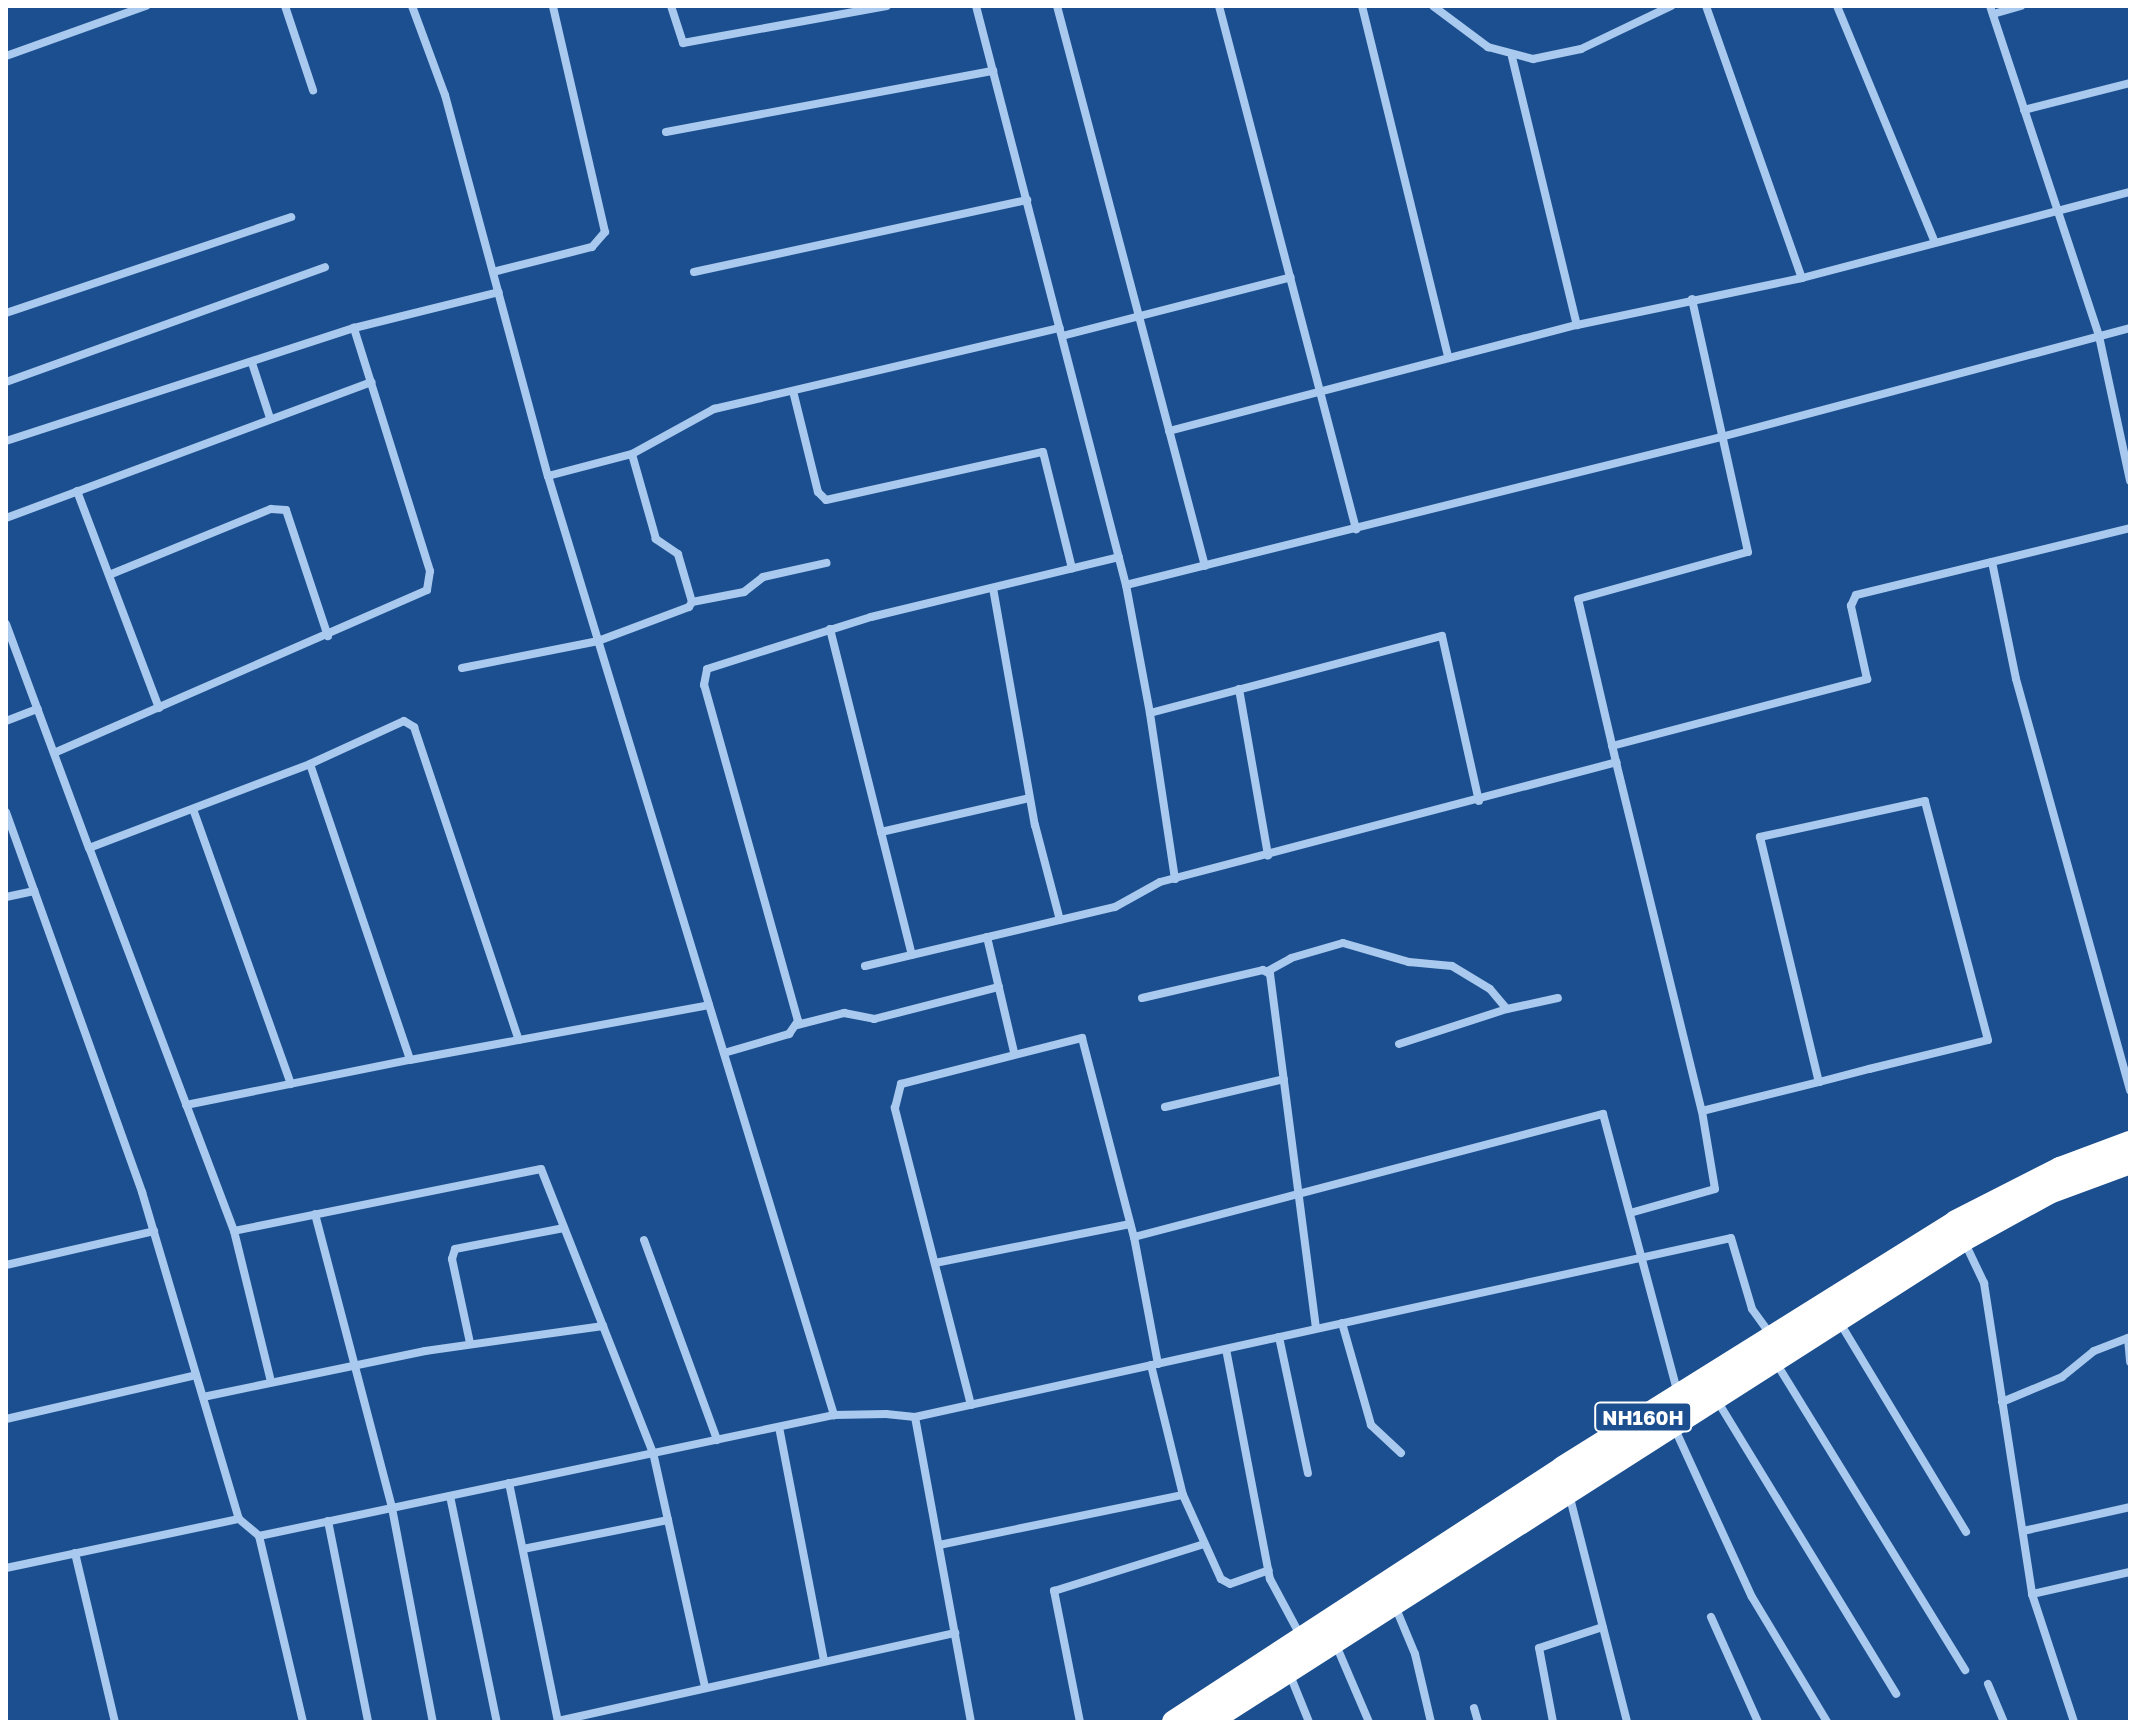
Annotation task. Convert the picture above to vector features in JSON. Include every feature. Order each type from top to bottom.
[{"type":"highway","name":"NH160H","points":[[1174,1722],[1283,1662],[1334,1641],[1390,1595],[1565,1478],[1679,1411],[1772,1347],[2060,1169],[2130,1143]]},
{"type":"highway","name":"NH160H","points":[[1679,1411],[1715,1396],[1772,1347],[1838,1319],[1960,1230],[2130,1162]]},
{"type":"highway","name":"NH160H","points":[[1208,1722],[1283,1662],[1302,1638],[1390,1595]]},
{"type":"street","points":[[6,56],[146,6]]},
{"type":"street","points":[[285,6],[313,90]]},
{"type":"street","points":[[412,6],[445,95],[548,476],[834,1415]]},
{"type":"street","points":[[493,272],[592,247],[605,232],[553,6]]},
{"type":"street","points":[[671,6],[683,43],[887,6]]},
{"type":"street","points":[[976,6],[1126,585],[1150,713],[1175,879]]},
{"type":"street","points":[[1057,6],[1205,566]]},
{"type":"street","points":[[1219,6],[1356,529]]},
{"type":"street","points":[[1362,6],[1448,357]]},
{"type":"street","points":[[1433,6],[1488,47],[1512,57],[1571,53],[1671,6]]},
{"type":"street","points":[[1706,6],[1802,278]]},
{"type":"street","points":[[1837,6],[1935,243]]},
{"type":"street","points":[[2021,6],[1992,10],[2055,212],[2099,336],[2130,481]]},
{"type":"street","points":[[1512,57],[1577,325]]},
{"type":"street","points":[[666,132],[993,71]]},
{"type":"street","points":[[2024,110],[2130,83]]},
{"type":"street","points":[[1169,431],[1448,357],[1692,299],[1802,278],[2130,192]]},
{"type":"street","points":[[694,272],[1027,200]]},
{"type":"street","points":[[6,313],[291,217]]},
{"type":"street","points":[[6,382],[325,267]]},
{"type":"street","points":[[548,476],[632,454],[714,409],[1139,315],[1291,277]]},
{"type":"street","points":[[6,441],[354,328],[499,292]]},
{"type":"street","points":[[1630,1213],[1715,1189],[1702,1111],[1578,599],[1748,552],[1692,299]]},
{"type":"street","points":[[54,753],[420,597],[431,582],[354,328]]},
{"type":"street","points":[[1126,585],[1721,437],[2130,328]]},
{"type":"street","points":[[252,363],[270,418]]},
{"type":"street","points":[[6,518],[372,382]]},
{"type":"street","points":[[793,391],[818,492],[826,500],[1043,452],[1072,568]]},
{"type":"street","points":[[632,454],[653,532],[659,543],[678,554],[692,602]]},
{"type":"street","points":[[77,491],[159,708]]},
{"type":"street","points":[[109,575],[271,509],[286,510],[328,636]]},
{"type":"street","points":[[1612,746],[1867,679],[1852,599],[2130,528]]},
{"type":"street","points":[[797,1025],[703,675],[714,665],[830,629],[1119,557]]},
{"type":"street","points":[[1992,562],[2016,679],[2130,1090]]},
{"type":"street","points":[[462,668],[598,641],[683,610],[692,602],[744,592],[763,577],[826,563]]},
{"type":"street","points":[[993,588],[1029,798],[1060,920]]},
{"type":"street","points":[[6,624],[234,1231],[271,1382]]},
{"type":"street","points":[[830,629],[912,955]]},
{"type":"street","points":[[1150,713],[1442,636],[1479,801]]},
{"type":"street","points":[[1239,689],[1268,855]]},
{"type":"street","points":[[6,721],[38,709]]},
{"type":"street","points":[[89,848],[310,764],[404,721],[414,727],[519,1040]]},
{"type":"street","points":[[865,966],[1115,907],[1175,879],[1479,801],[1616,762]]},
{"type":"street","points":[[310,764],[410,1060]]},
{"type":"street","points":[[881,832],[1029,798]]},
{"type":"street","points":[[1702,1111],[1819,1082],[1988,1040],[1925,801],[1760,837],[1819,1082]]},
{"type":"street","points":[[193,809],[291,1084]]},
{"type":"street","points":[[6,812],[154,1231],[239,1519],[259,1536],[303,1722]]},
{"type":"street","points":[[6,897],[34,891]]},
{"type":"street","points":[[987,937],[1014,1052]]},
{"type":"street","points":[[1142,998],[1268,971],[1329,945],[1360,946],[1409,962],[1452,966],[1490,989],[1507,1009]]},
{"type":"street","points":[[1268,971],[1316,1328]]},
{"type":"street","points":[[724,1053],[789,1034],[797,1025],[844,1013],[874,1019],[999,987]]},
{"type":"street","points":[[1399,1044],[1507,1009],[1558,998]]},
{"type":"street","points":[[186,1105],[709,1005]]},
{"type":"street","points":[[971,1405],[895,1108],[896,1091],[901,1084],[1014,1052],[1083,1040],[1134,1237],[1155,1364],[1183,1495],[1201,1545],[1225,1583],[1269,1570]]},
{"type":"street","points":[[1165,1107],[1284,1079]]},
{"type":"street","points":[[1134,1237],[1603,1114],[1642,1256],[1679,1411],[1752,1597],[1827,1722]]},
{"type":"street","points":[[234,1231],[541,1169],[653,1453],[705,1687]]},
{"type":"street","points":[[315,1214],[392,1508],[433,1722]]},
{"type":"street","points":[[935,1263],[1130,1224]]},
{"type":"street","points":[[470,1343],[452,1259],[455,1249],[564,1228]]},
{"type":"street","points":[[1960,1230],[1984,1283],[2032,1594],[2074,1722]]},
{"type":"street","points":[[6,1265],[154,1231]]},
{"type":"street","points":[[259,1536],[834,1415],[915,1417],[1642,1256],[1734,1239],[1752,1309],[1772,1347],[1965,1670]]},
{"type":"street","points":[[644,1240],[717,1440]]},
{"type":"street","points":[[1838,1319],[1966,1532]]},
{"type":"street","points":[[1342,1323],[1371,1425],[1401,1453]]},
{"type":"street","points":[[203,1397],[470,1343],[603,1326]]},
{"type":"street","points":[[1279,1337],[1308,1473]]},
{"type":"street","points":[[2002,1402],[2062,1377],[2094,1351],[2129,1337],[2130,1362]]},
{"type":"street","points":[[1226,1349],[1269,1570],[1278,1601],[1302,1638]]},
{"type":"street","points":[[6,1419],[196,1375]]},
{"type":"street","points":[[1715,1396],[1756,1472],[1896,1694]]},
{"type":"street","points":[[915,1417],[971,1722]]},
{"type":"street","points":[[779,1427],[824,1661]]},
{"type":"street","points":[[1565,1478],[1627,1722]]},
{"type":"street","points":[[509,1483],[558,1722],[955,1633]]},
{"type":"street","points":[[939,1545],[1183,1495]]},
{"type":"street","points":[[450,1496],[497,1722]]},
{"type":"street","points":[[2023,1531],[2130,1507]]},
{"type":"street","points":[[6,1568],[239,1519]]},
{"type":"street","points":[[523,1549],[668,1520]]},
{"type":"street","points":[[328,1521],[368,1722]]},
{"type":"street","points":[[1080,1722],[1054,1591],[1201,1545]]},
{"type":"street","points":[[75,1553],[115,1722]]},
{"type":"street","points":[[2032,1594],[2130,1572]]},
{"type":"street","points":[[1390,1595],[1415,1654],[1431,1722]]},
{"type":"street","points":[[1711,1617],[1758,1722]]},
{"type":"street","points":[[1553,1722],[1539,1648],[1603,1627]]},
{"type":"street","points":[[1334,1641],[1369,1722]]},
{"type":"street","points":[[1283,1662],[1309,1722]]},
{"type":"street","points":[[1988,1684],[2004,1722]]},
{"type":"street","points":[[1474,1708],[1478,1722]]}]
